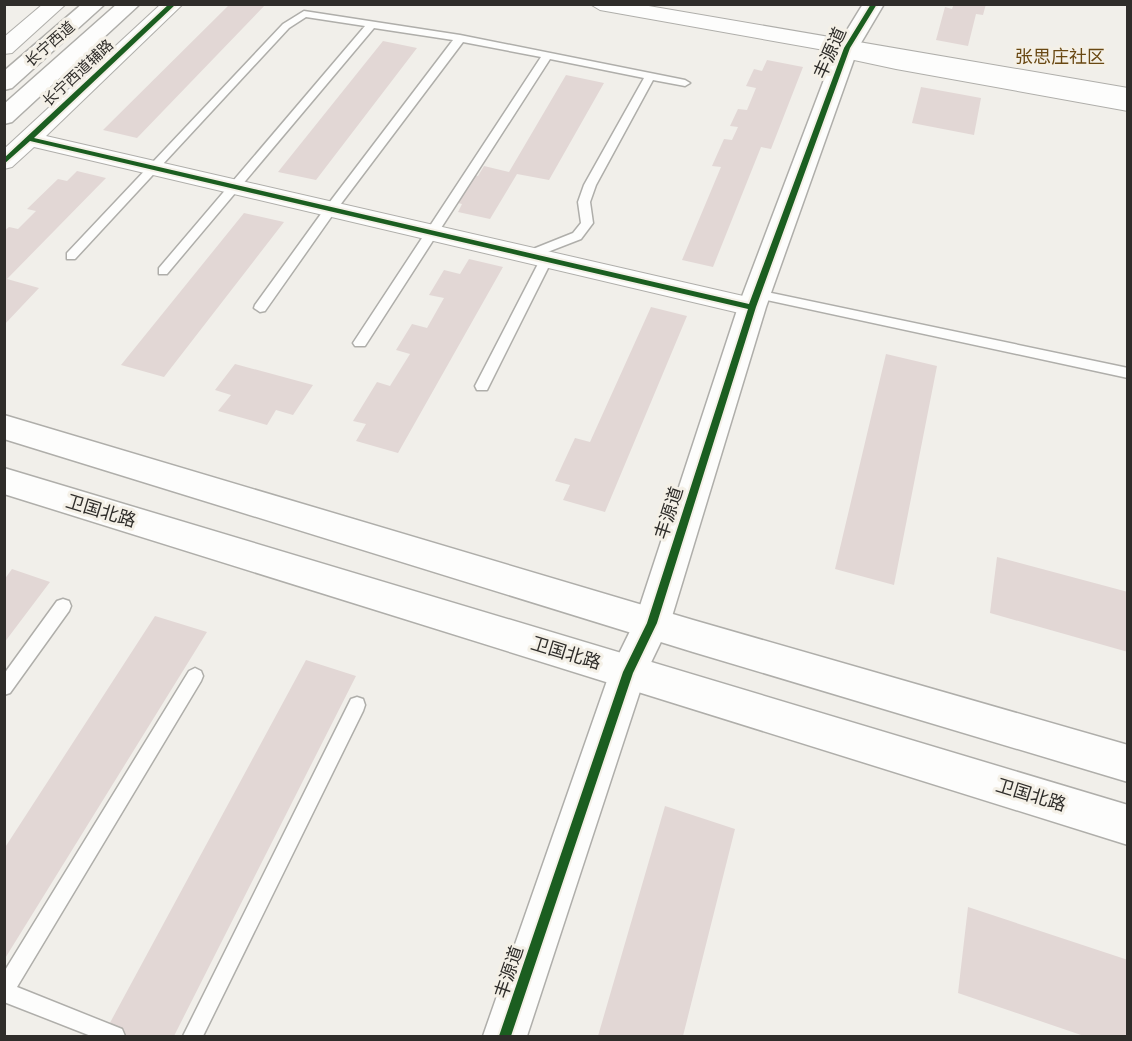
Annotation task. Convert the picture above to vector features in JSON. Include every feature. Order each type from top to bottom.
[{"type":"main road","name":"长宁西道","points":[[4,83],[95,4]]},
{"type":"main road","name":"长宁西道","points":[[4,117],[130,4]]},
{"type":"main road","name":"丰源道","points":[[505,1036],[628,672],[652,622],[755,301],[847,48],[874,4]]},
{"type":"main road","points":[[4,428],[1128,764]]},
{"type":"main road","name":"卫国北路","points":[[4,481],[1128,825]]},
{"type":"street","points":[[4,48],[56,4]]},
{"type":"street","name":"长宁西道辅路","points":[[4,162],[173,4]]},
{"type":"street","points":[[600,4],[847,48],[866,48],[1128,95]]},
{"type":"street","points":[[847,48],[862,55],[896,63],[1128,104]]},
{"type":"street","points":[[30,139],[536,258],[755,301]]},
{"type":"lane","points":[[71,256],[286,26],[304,14],[460,38],[685,83]]},
{"type":"lane","points":[[163,271],[372,24]]},
{"type":"lane","points":[[260,308],[330,210],[460,38]]},
{"type":"lane","points":[[360,343],[434,234],[548,55]]},
{"type":"lane","points":[[482,386],[536,258],[577,236],[586,223],[584,202],[590,185],[650,76]]},
{"type":"lane","points":[[755,301],[1128,374]]},
{"type":"lane","points":[[4,688],[63,606]]},
{"type":"lane","points":[[115,1036],[4,992],[195,676]]},
{"type":"lane","points":[[193,1036],[357,705]]},
{"type":"building","points":[[230,4],[266,4],[137,138],[103,130]]},
{"type":"building","points":[[954,4],[986,4],[983,15],[976,14],[968,46],[936,40],[945,7],[952,9]]},
{"type":"building","points":[[383,41],[417,48],[316,180],[278,172]]},
{"type":"building","points":[[767,60],[803,67],[771,149],[761,147],[713,267],[682,260],[721,167],[712,166],[724,139],[732,140],[738,127],[730,126],[738,109],[747,110],[756,88],[746,86],[754,69],[762,71]]},
{"type":"building","points":[[566,75],[604,83],[549,180],[517,174],[490,219],[458,212],[462,204],[450,201],[468,174],[478,176],[484,166],[509,172]]},
{"type":"building","points":[[921,87],[981,98],[974,135],[912,123]]},
{"type":"building","points":[[77,171],[106,178],[7,279],[39,288],[4,325],[4,231],[9,227],[18,229],[36,211],[27,209],[58,179],[67,181]]},
{"type":"building","points":[[244,213],[284,222],[164,377],[121,365]]},
{"type":"building","points":[[469,259],[503,267],[398,453],[356,441],[366,424],[353,421],[377,382],[390,386],[410,354],[396,350],[412,324],[427,328],[444,298],[429,295],[444,270],[460,274]]},
{"type":"building","points":[[651,307],[687,316],[605,512],[563,500],[570,485],[555,481],[575,438],[590,442]]},
{"type":"building","points":[[886,354],[937,366],[894,585],[835,569]]},
{"type":"building","points":[[235,364],[313,385],[293,415],[276,410],[267,425],[218,411],[231,395],[215,390]]},
{"type":"building","points":[[997,557],[1128,592],[1128,652],[990,613]]},
{"type":"building","points":[[12,569],[50,582],[4,643],[4,580]]},
{"type":"building","points":[[155,616],[207,632],[4,960],[4,849]]},
{"type":"building","points":[[306,660],[356,676],[174,1036],[117,1036],[105,1032]]},
{"type":"building","points":[[665,806],[735,829],[683,1036],[598,1036]]},
{"type":"building","points":[[968,907],[1128,960],[1128,1036],[1084,1036],[958,993]]},
{"type":"cycle path","points":[[4,162],[173,4]]},
{"type":"cycle path","points":[[505,1036],[628,672],[652,623],[752,307],[847,48],[874,4]]},
{"type":"cycle path","points":[[30,139],[752,307]]},
{"type":"district","name":"张思庄社区","points":[[1060,57]]}]
